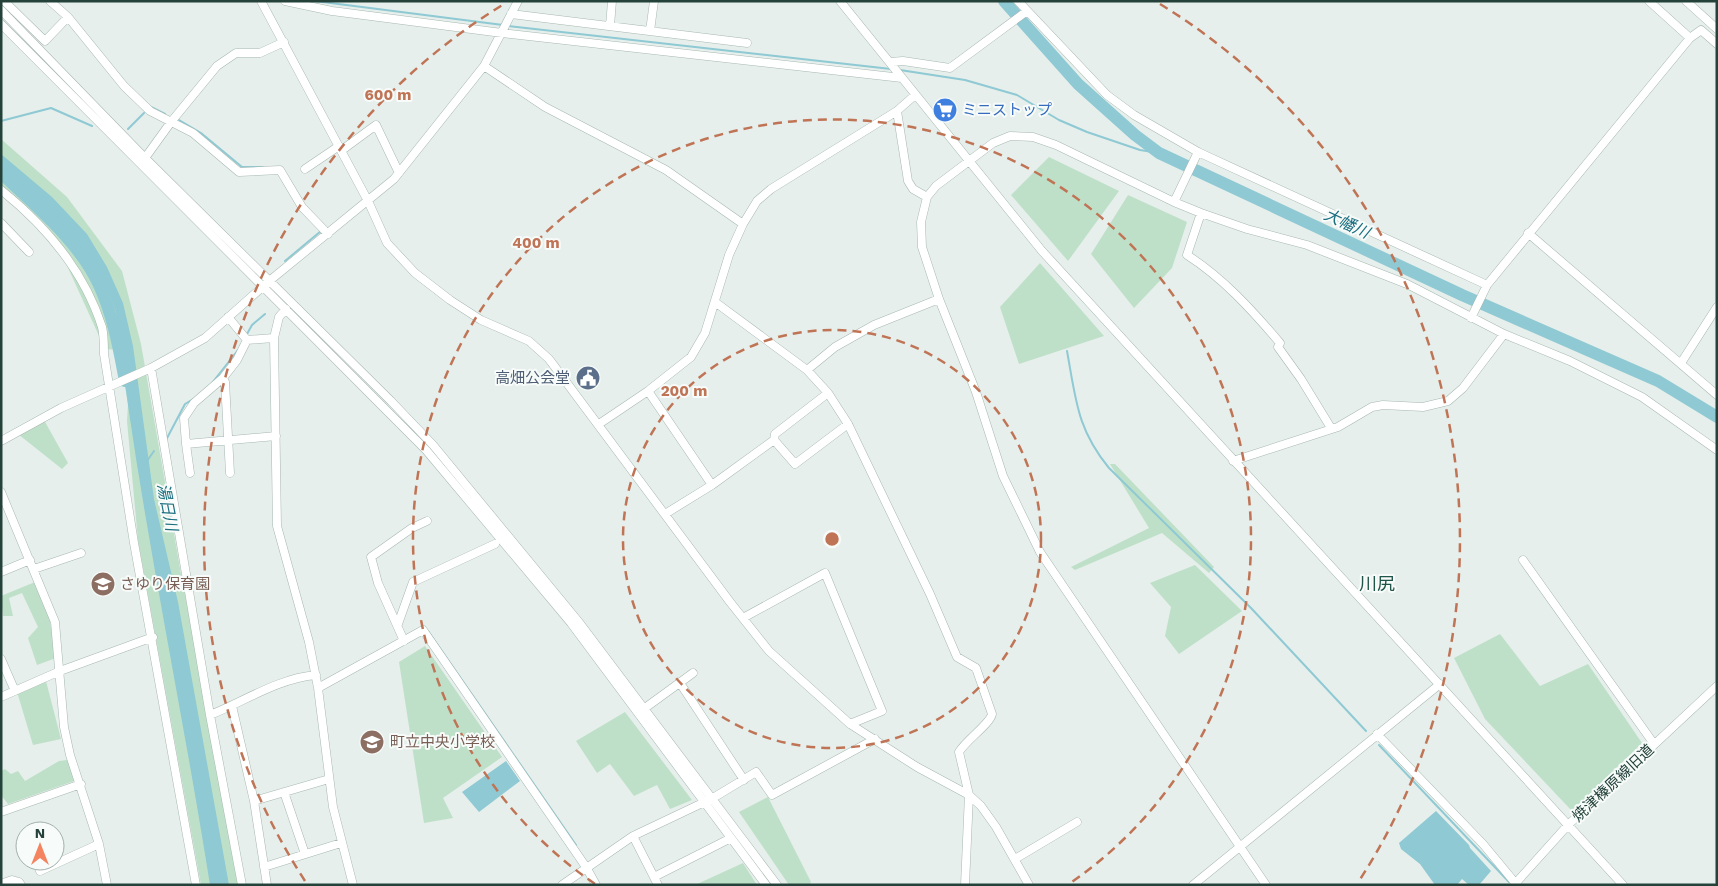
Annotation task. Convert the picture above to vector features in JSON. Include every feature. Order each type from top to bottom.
[{"type":"street","points":[[4,1],[45,41]]},
{"type":"street","points":[[50,1],[68,17],[124,86],[150,111],[193,133],[239,172],[280,170],[302,206],[328,234]]},
{"type":"street","points":[[261,1],[341,148],[387,243],[398,257],[450,300],[482,320],[529,341],[558,369],[769,651],[850,724],[917,767],[969,796],[981,806],[996,827],[1029,885]]},
{"type":"street","points":[[285,1],[332,11],[503,32],[900,76]]},
{"type":"street","points":[[1,441],[61,408],[150,368],[193,346],[228,318],[265,284],[368,201],[399,173],[484,66],[518,1]]},
{"type":"street","points":[[610,26],[612,1]]},
{"type":"street","points":[[650,31],[654,1]]},
{"type":"street","points":[[840,1],[1042,251],[1623,885]]},
{"type":"street","points":[[1018,1],[1106,94],[1134,115],[1198,152],[1487,285]]},
{"type":"street","points":[[1649,1],[1690,38]]},
{"type":"street","points":[[1686,1],[1717,29]]},
{"type":"street","points":[[1,10],[145,158],[265,284],[286,309],[426,450],[571,623],[766,885]]},
{"type":"street","points":[[891,64],[903,61],[950,68],[1027,11]]},
{"type":"street","points":[[510,16],[747,43]]},
{"type":"street","points":[[39,49],[68,17]]},
{"type":"street","points":[[1,24],[265,284],[391,401],[433,445],[578,620],[777,885]]},
{"type":"street","points":[[1472,314],[1487,285],[1528,233],[1690,38],[1702,30],[1717,44]]},
{"type":"street","points":[[145,158],[171,122],[217,66],[236,53],[260,53],[284,42]]},
{"type":"street","points":[[484,66],[544,107],[666,170],[744,224]]},
{"type":"street","points":[[599,424],[648,391],[691,357],[705,334],[729,255],[758,201],[771,189],[897,111],[915,95]]},
{"type":"street","points":[[897,111],[908,181],[913,190],[927,197]]},
{"type":"street","points":[[305,169],[376,125],[399,173]]},
{"type":"street","points":[[1266,885],[1040,552],[1003,476],[976,392],[939,299],[922,247],[921,222],[927,197],[936,186],[993,143],[1010,136],[1032,137],[1056,145],[1174,202],[1201,213],[1341,257],[1407,284],[1472,314],[1504,334],[1570,362],[1642,397],[1717,450]]},
{"type":"street","points":[[1174,202],[1198,152]]},
{"type":"street","points":[[1,190],[32,216],[50,235],[82,281],[103,329],[134,543],[153,637],[196,885]]},
{"type":"street","points":[[1201,213],[1187,255],[1208,268],[1246,304],[1280,343],[1278,347],[1302,379],[1331,428]]},
{"type":"street","points":[[1,223],[29,252]]},
{"type":"street","points":[[1528,233],[1717,395]]},
{"type":"street","points":[[807,370],[835,347],[874,325],[939,299]]},
{"type":"street","points":[[715,302],[807,370],[828,393],[848,424],[930,594],[957,657],[976,668],[984,686],[992,714],[991,720],[975,732],[958,752],[969,796],[965,885]]},
{"type":"street","points":[[1682,364],[1717,307]]},
{"type":"street","points":[[286,309],[279,317],[274,338],[277,526],[309,642],[316,675],[333,807],[353,885]]},
{"type":"street","points":[[228,318],[247,340]]},
{"type":"street","points":[[1233,461],[1338,427],[1372,407],[1384,405],[1423,407],[1448,401],[1463,388],[1504,334]]},
{"type":"street","points":[[247,340],[274,338]]},
{"type":"street","points":[[190,473],[184,418],[194,403],[222,378],[237,360],[247,340]]},
{"type":"street","points":[[150,368],[210,715],[242,885]]},
{"type":"street","points":[[222,378],[226,382],[227,440],[230,473]]},
{"type":"street","points":[[648,391],[712,485]]},
{"type":"street","points":[[665,514],[712,485],[774,440],[775,434],[828,393]]},
{"type":"street","points":[[774,440],[796,464],[848,424]]},
{"type":"street","points":[[186,444],[276,436]]},
{"type":"street","points":[[1,492],[55,622],[64,727],[70,755],[99,844],[107,885]]},
{"type":"street","points":[[404,640],[378,583],[371,557],[412,528],[427,521]]},
{"type":"street","points":[[398,624],[413,582],[495,544]]},
{"type":"street","points":[[34,569],[80,553]]},
{"type":"street","points":[[1,572],[30,560]]},
{"type":"street","points":[[1522,560],[1654,744]]},
{"type":"street","points":[[743,618],[825,573],[882,711],[850,724]]},
{"type":"street","points":[[318,688],[423,630],[586,867],[596,885]]},
{"type":"street","points":[[1,697],[60,671],[153,637]]},
{"type":"street","points":[[1,658],[15,691]]},
{"type":"street","points":[[645,708],[693,673]]},
{"type":"street","points":[[210,715],[278,685],[303,676],[316,675]]},
{"type":"street","points":[[680,682],[744,780]]},
{"type":"street","points":[[1194,885],[1440,684]]},
{"type":"street","name":"焼津榛原線旧道","points":[[1516,884],[1568,825],[1717,686]]},
{"type":"street","points":[[232,706],[254,801],[267,885]]},
{"type":"street","points":[[1377,734],[1516,884]]},
{"type":"street","points":[[562,885],[633,836],[713,798],[756,772],[772,796],[875,739]]},
{"type":"street","points":[[254,801],[329,779]]},
{"type":"street","points":[[1,812],[80,784]]},
{"type":"street","points":[[284,792],[305,854]]},
{"type":"street","points":[[1014,859],[1077,822]]},
{"type":"street","points":[[633,836],[658,885]]},
{"type":"street","points":[[654,877],[731,838]]},
{"type":"street","points":[[264,866],[341,843]]},
{"type":"street","points":[[65,860],[99,844]]},
{"type":"street","points":[[1,884],[12,880],[19,882],[21,885]]},
{"type":"green space","points":[[1,139],[67,197],[122,271],[141,344],[181,574],[242,885],[201,885],[138,540],[127,421],[128,404],[119,350],[105,349],[64,259],[21,207],[1,191]]},
{"type":"green space","points":[[1049,157],[1119,191],[1068,261],[1011,195]]},
{"type":"green space","points":[[1128,195],[1187,222],[1172,268],[1134,308],[1091,254]]},
{"type":"green space","points":[[1040,263],[1104,336],[1019,364],[1000,307]]},
{"type":"green space","points":[[44,420],[68,463],[62,469],[18,434]]},
{"type":"green space","points":[[1110,464],[1115,464],[1214,567],[1209,573],[1162,533],[1075,570],[1071,567],[1149,528]]},
{"type":"green space","points":[[1195,565],[1242,611],[1179,654],[1165,636],[1171,607],[1150,583]]},
{"type":"green space","points":[[35,582],[48,610],[56,658],[37,665],[28,638],[38,627],[22,593],[9,598],[13,616],[3,616],[1,596]]},
{"type":"green space","points":[[1500,634],[1540,686],[1588,664],[1642,743],[1572,811],[1485,719],[1454,658]]},
{"type":"green space","points":[[425,646],[502,757],[443,798],[453,818],[424,823],[399,662]]},
{"type":"green space","points":[[46,681],[61,739],[33,745],[17,692]]},
{"type":"green space","points":[[625,712],[692,800],[670,809],[657,785],[634,796],[610,764],[597,773],[576,741]]},
{"type":"green space","points":[[67,760],[77,780],[8,804],[1,795],[1,771],[5,769],[11,774],[18,771],[25,781],[59,761]]},
{"type":"green space","points":[[768,797],[811,882],[809,885],[789,885],[739,812]]},
{"type":"green space","points":[[743,863],[757,885],[695,885]]},
{"type":"water","points":[[1,154],[52,197],[87,234],[107,267],[123,303],[133,346],[154,499],[178,602],[229,885],[210,885],[136,457],[116,313],[107,289],[84,250],[55,219],[1,173]]},
{"type":"water","points":[[506,761],[520,781],[479,812],[462,792]]},
{"type":"water","points":[[1436,811],[1491,871],[1479,885],[1469,885],[1462,879],[1457,885],[1435,885],[1420,864],[1401,849],[1399,843]]},
{"type":"waterway","points":[[315,1],[503,25]]},
{"type":"waterway","name":"大幡川","points":[[1004,1],[1078,84],[1135,135],[1159,153],[1462,295],[1658,381],[1717,417]]},
{"type":"waterway","points":[[508,26],[891,69]]},
{"type":"waterway","points":[[900,70],[965,80],[1017,95],[1059,120],[1087,132],[1140,150],[1159,153]]},
{"type":"waterway","points":[[151,107],[165,114]]},
{"type":"waterway","points":[[1,121],[51,108],[92,126]]},
{"type":"waterway","points":[[128,129],[144,113]]},
{"type":"waterway","points":[[179,120],[201,133],[242,167],[263,167]]},
{"type":"waterway","name":"湯日川","points":[[1,173],[42,211],[68,239],[90,269],[108,308],[125,381]]},
{"type":"waterway","points":[[285,261],[321,231]]},
{"type":"waterway","points":[[247,334],[252,325],[265,314]]},
{"type":"waterway","points":[[212,383],[238,350]]},
{"type":"waterway","points":[[1067,351],[1079,413],[1084,427],[1098,454],[1109,468],[1251,608],[1366,731]]},
{"type":"waterway","points":[[166,440],[185,404],[195,398]]},
{"type":"waterway","points":[[147,461],[154,451]]},
{"type":"waterway","points":[[428,631],[576,845]]},
{"type":"waterway","points":[[1379,745],[1509,882]]},
{"type":"place","name":"ミニストップ","points":[[945,110]]},
{"type":"place","name":"高畑公会堂","points":[[588,378]]},
{"type":"place","name":"さゆり保育園","points":[[103,584]]},
{"type":"place","name":"町立中央小学校","points":[[372,742]]},
{"type":"district","name":"川尻","points":[[1377,584]]}]
